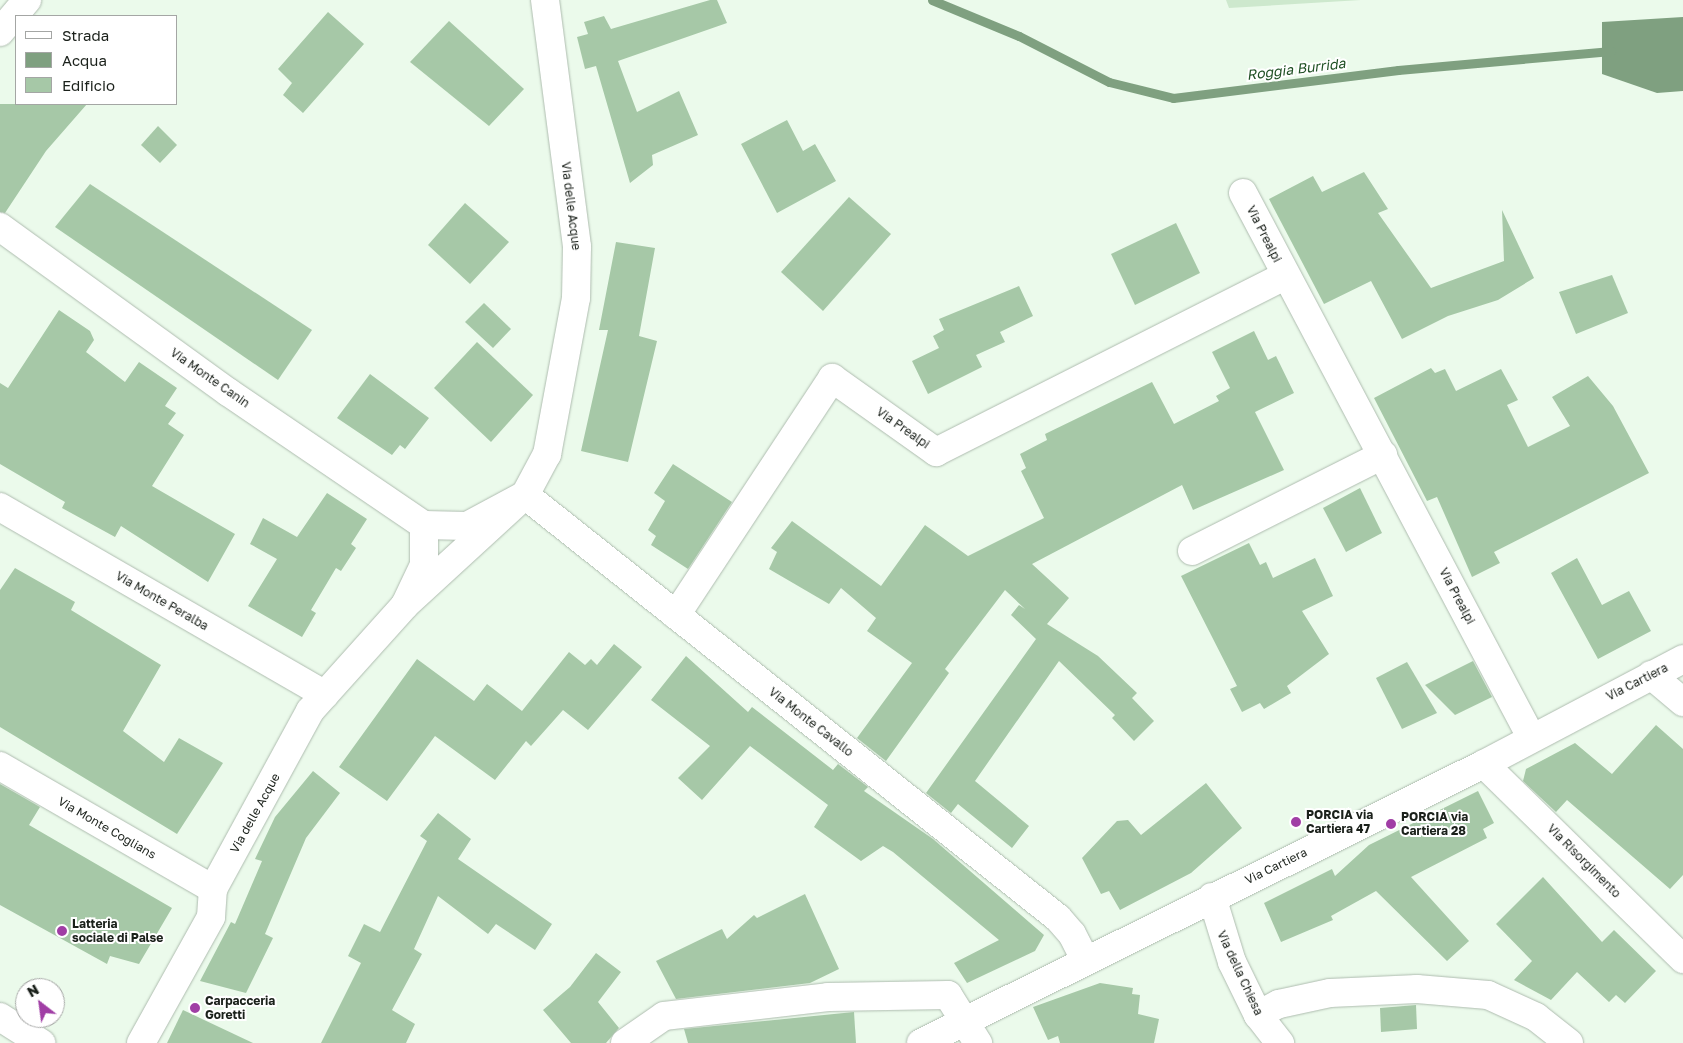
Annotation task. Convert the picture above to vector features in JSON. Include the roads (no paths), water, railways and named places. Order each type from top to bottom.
[{"type":"street","points":[[0,32],[27,0]]},
{"type":"street","name":"Via delle Acque","points":[[142,1043],[211,917],[213,889],[310,711],[405,605],[525,494],[547,454],[576,298],[577,246],[545,0]]},
{"type":"street","name":"Via Prealpi","points":[[1243,193],[1284,276],[1383,455],[1531,737]]},
{"type":"street","name":"Via Monte Canin","points":[[0,227],[228,392],[424,524]]},
{"type":"street","name":"Via Prealpi","points":[[676,615],[832,378],[936,452],[1284,276]]},
{"type":"street","points":[[1192,551],[1383,455]]},
{"type":"street","points":[[424,524],[467,526],[525,494]]},
{"type":"street","name":"Via Monte Cavallo","points":[[525,494],[1058,918],[1072,934],[1085,960]]},
{"type":"street","name":"Via Monte Peralba","points":[[0,507],[325,696]]},
{"type":"street","name":"Via delle Acque","points":[[405,605],[424,565],[424,524]]},
{"type":"street","name":"Via Cartiera","points":[[921,1043],[972,1032],[1085,960],[1484,764],[1531,737],[1683,658]]},
{"type":"street","points":[[1651,675],[1683,702]]},
{"type":"street","name":"Via Risorgimento","points":[[1484,764],[1683,959]]},
{"type":"street","name":"Via Monte Coglians","points":[[0,766],[213,889]]},
{"type":"street","name":"Via della Chiesa","points":[[1212,897],[1218,927],[1258,1015],[1280,1043]]},
{"type":"street","points":[[1258,1015],[1279,1004],[1330,993],[1417,989],[1479,994],[1536,1017],[1569,1043]]},
{"type":"street","points":[[626,1043],[664,1016],[828,997],[948,995],[972,1032]]},
{"type":"street","points":[[0,1017],[41,1043]]},
{"type":"water","points":[[1683,17],[1683,91],[1657,93],[1602,74],[1602,22]]},
{"type":"waterway","name":"Roggia Burrida","points":[[932,0],[1019,36],[1109,82],[1173,98],[1398,70],[1611,51]]},
{"type":"place","name":"PORCIA via Cartiera 47","points":[[1296,822]]},
{"type":"place","name":"PORCIA via Cartiera 28","points":[[1391,824]]},
{"type":"place","name":"Latteria sociale di Palse","points":[[62,931]]},
{"type":"place","name":"Carpacceria Goretti","points":[[195,1008]]}]
